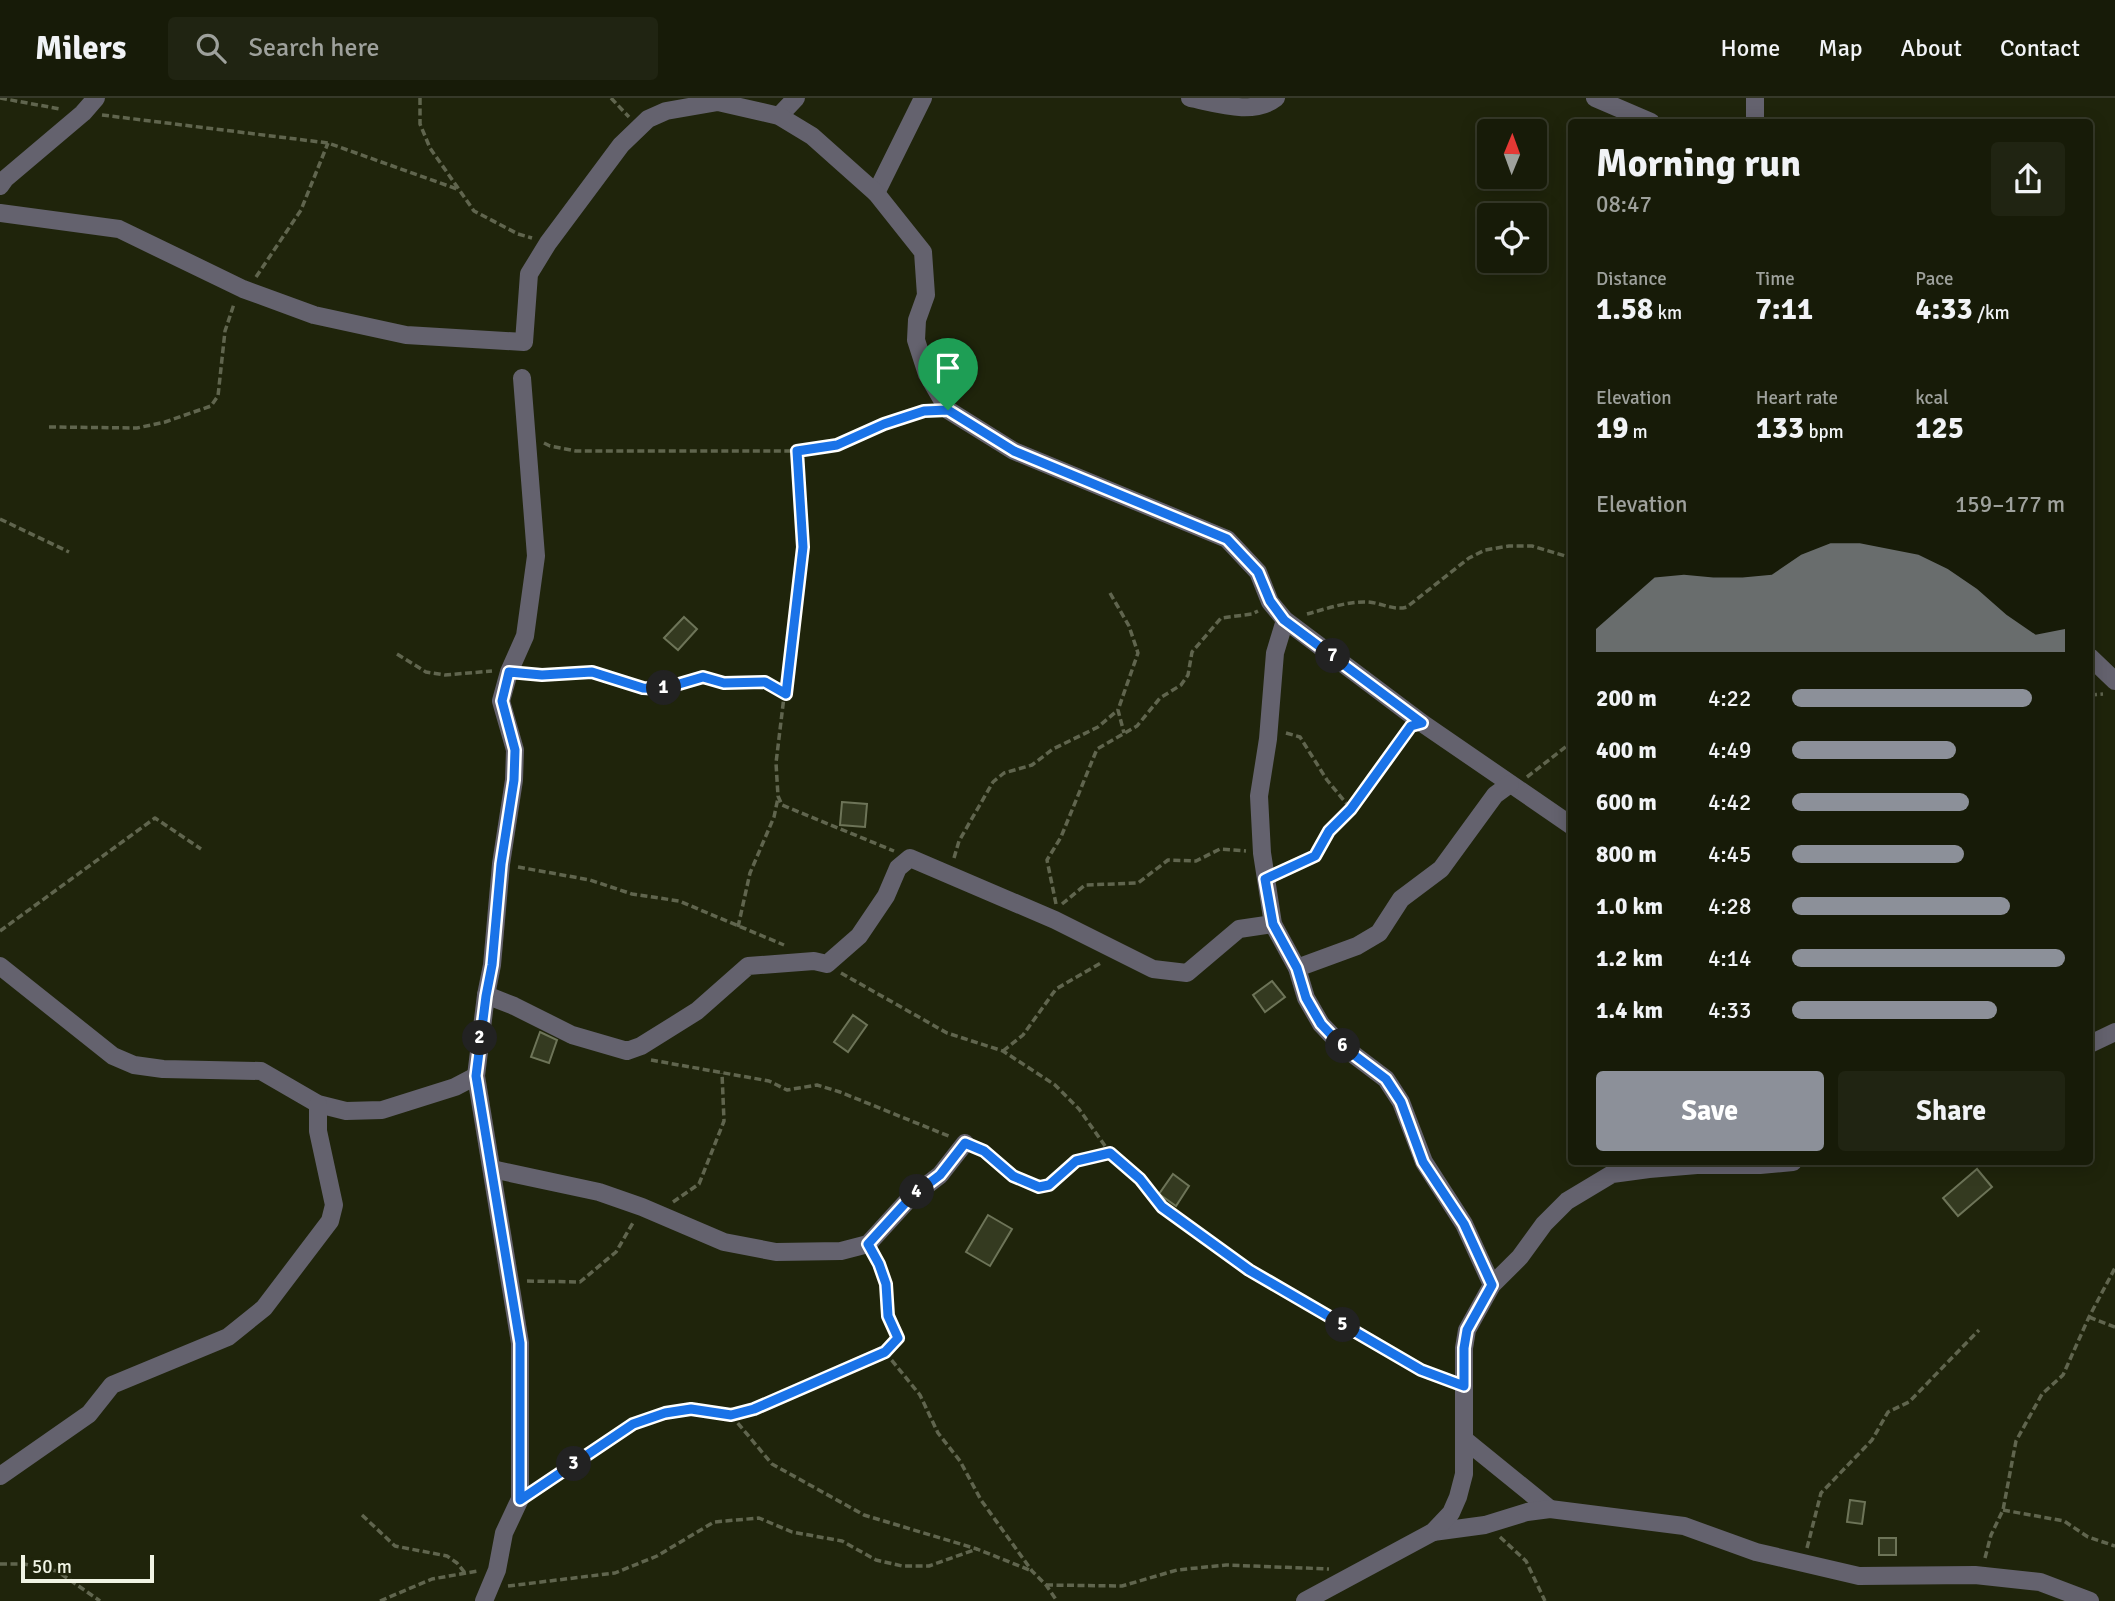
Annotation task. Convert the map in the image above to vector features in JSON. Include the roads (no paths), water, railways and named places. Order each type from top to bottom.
[{"type":"street","points":[[0,186],[83,113],[96,98]]},
{"type":"street","points":[[779,116],[796,98]]},
{"type":"street","points":[[876,194],[923,98]]},
{"type":"street","points":[[1190,98],[1254,108],[1268,104],[1276,98]]},
{"type":"street","points":[[1595,98],[1644,119]]},
{"type":"street","points":[[1755,98],[1755,119]]},
{"type":"street","points":[[0,213],[120,229],[243,289],[314,314],[406,335],[524,342],[529,274],[548,243],[621,145],[648,119],[666,111],[718,102],[779,116],[812,136],[876,194],[923,252],[926,295],[916,320],[916,340],[927,374],[948,410],[1014,451],[1227,539],[1258,572],[1270,601],[1284,620],[1422,723],[1568,823]]},
{"type":"street","points":[[486,1595],[497,1570],[504,1533],[520,1500],[520,1343],[476,1076],[492,965],[501,864],[514,780],[515,750],[502,701],[509,672],[526,636],[536,556],[522,378]]},
{"type":"street","points":[[1284,620],[1275,653],[1268,739],[1259,796],[1262,853],[1273,924],[1297,968],[1306,998],[1321,1024],[1341,1045],[1386,1079],[1401,1102],[1423,1162],[1464,1224],[1492,1285]]},
{"type":"street","points":[[2093,660],[2115,681]]},
{"type":"street","points":[[1297,968],[1357,946],[1380,933],[1401,899],[1441,869],[1495,795],[1512,786]]},
{"type":"street","points":[[486,996],[514,1006],[572,1035],[627,1051],[641,1046],[697,1012],[748,965],[820,963],[859,936],[886,896],[898,868],[910,858],[1055,920],[1153,969],[1187,973],[1239,929],[1273,924]]},
{"type":"street","points":[[0,966],[113,1056],[134,1066],[261,1071],[318,1104],[346,1111],[382,1110],[455,1087],[476,1076]]},
{"type":"street","points":[[2093,1043],[2115,1032]]},
{"type":"street","points":[[0,1476],[89,1414],[112,1385],[228,1336],[264,1308],[330,1221],[334,1205],[318,1131],[318,1104]]},
{"type":"street","points":[[492,1169],[599,1192],[724,1242],[776,1252],[841,1251],[868,1244],[910,1198],[940,1175],[965,1143]]},
{"type":"street","points":[[1306,1601],[1433,1532],[1451,1513],[1464,1474],[1464,1348],[1467,1330],[1492,1285],[1520,1257],[1544,1224],[1567,1201],[1612,1174],[1710,1165]]},
{"type":"street","points":[[1465,1440],[1550,1509]]},
{"type":"street","points":[[1433,1532],[1485,1525],[1527,1512],[1550,1509],[1684,1526],[1756,1552],[1859,1576],[1975,1575],[2040,1582],[2090,1601]]}]
